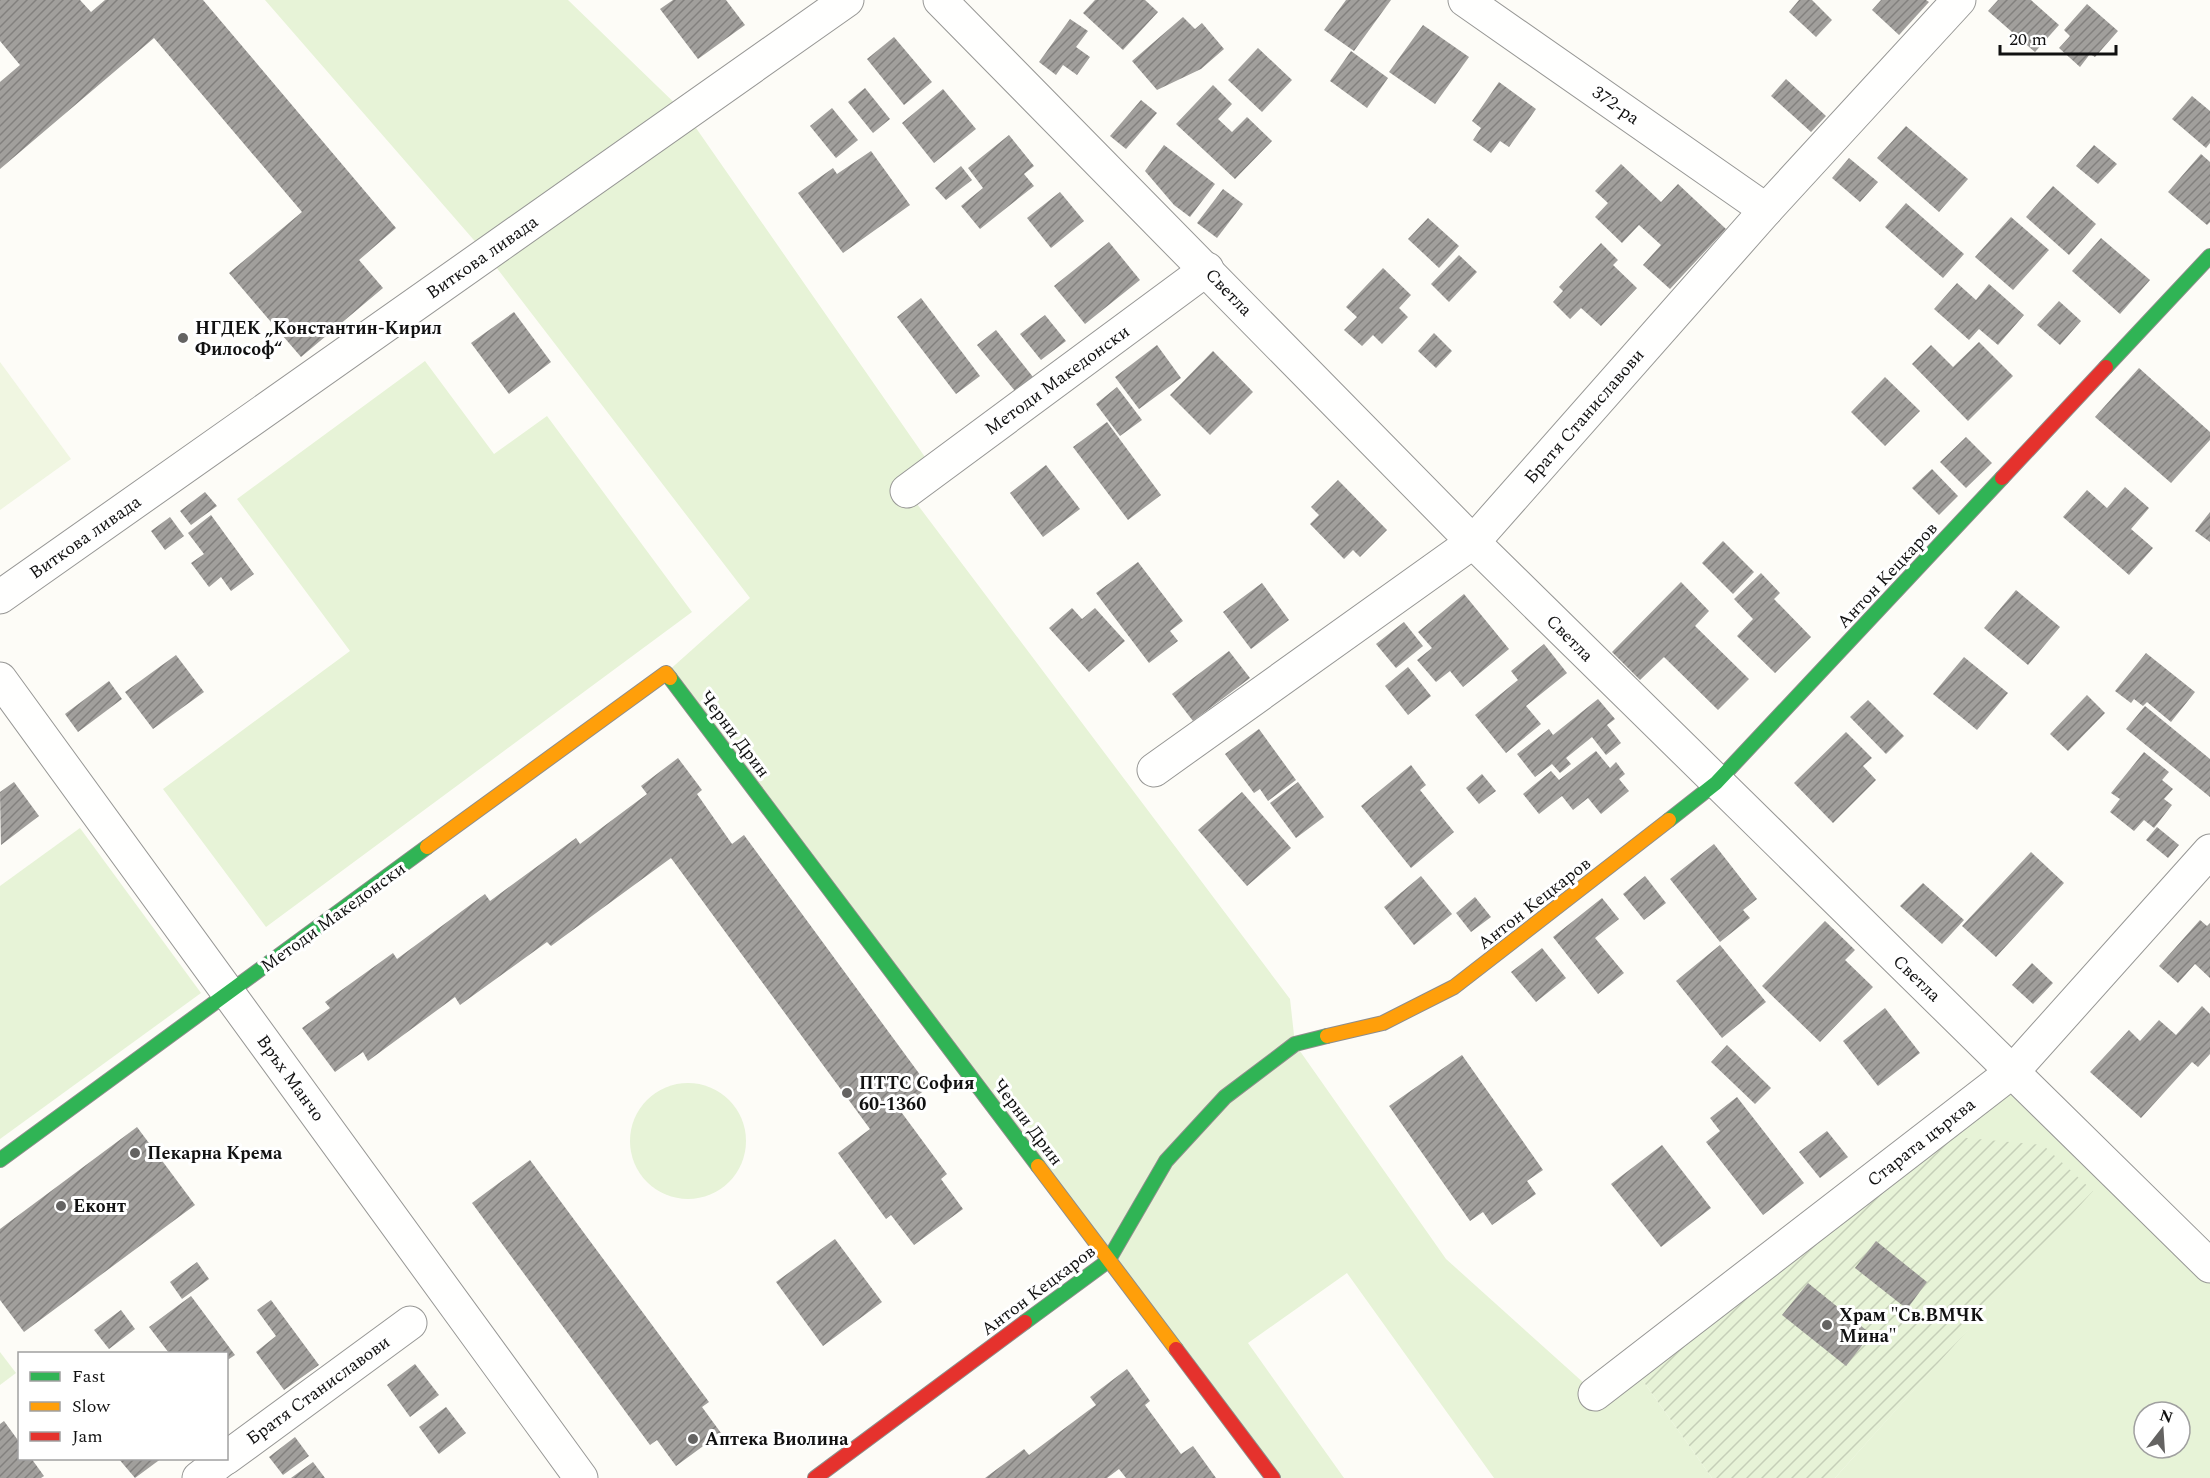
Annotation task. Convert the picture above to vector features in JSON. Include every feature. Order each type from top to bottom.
[{"type":"street","name":"Виткова ливада","points":[[0,597],[847,0]]},
{"type":"street","name":"Светла","points":[[940,0],[1473,542],[2210,1266]]},
{"type":"street","name":"372-ра","points":[[1466,0],[1766,210]]},
{"type":"street","name":"Братя Станиславови","points":[[1154,770],[1473,542],[1766,210],[1959,0]]},
{"type":"street","name":"Антон Кецкаров","points":[[815,1478],[1108,1261],[1166,1161],[1225,1097],[1295,1044],[1383,1023],[1454,987],[1716,783],[2210,256]]},
{"type":"street","name":"Методи Македонски","points":[[907,491],[1207,269]]},
{"type":"street","name":"Методи Македонски","points":[[0,1160],[666,673]]},
{"type":"street","name":"Черни Дрин","points":[[666,673],[1273,1478]]},
{"type":"street","name":"Връх Манчо","points":[[0,679],[581,1478]]},
{"type":"street","name":"Старата църква","points":[[1595,1394],[2013,1071],[2210,851]]},
{"type":"street","name":"Братя Станиславови","points":[[228,1457],[410,1323]]},
{"type":"street","name":"Братя Станиславови","points":[[199,1478],[223,1460]]},
{"type":"green space","points":[[265,0],[568,0],[687,115],[934,470],[908,492],[1290,999],[1295,1044],[1446,1259],[1595,1393],[2013,1071],[2210,1266],[2210,1478],[1835,1478],[2092,1191],[1638,1374],[1712,1478],[1494,1478],[1347,1273],[1248,1343],[1344,1478],[1273,1478],[666,673],[750,598],[486,254]]},
{"type":"green space","points":[[425,361],[494,454],[547,416],[692,612],[266,927],[163,789],[350,651],[237,499]]},
{"type":"green space","points":[[0,362],[71,459],[0,510]]},
{"type":"green space","points":[[80,828],[201,993],[0,1139],[0,886]]},
{"type":"green space","points":[[688,1083],[710,1088],[729,1100],[741,1119],[746,1141],[741,1163],[729,1182],[710,1194],[688,1199],[666,1194],[647,1182],[635,1163],[630,1141],[635,1119],[647,1100],[666,1088]]},
{"type":"green space","points":[[1956,1137],[2043,1145],[2093,1191],[1835,1478],[1712,1478],[1638,1374]]},
{"type":"green space","points":[[0,1352],[16,1373],[0,1385]]},
{"type":"building","points":[[0,0],[80,0],[91,12],[105,0],[203,0],[396,228],[359,260],[383,288],[301,357],[229,273],[302,212],[154,38],[0,169],[0,82],[20,65],[0,41]]},
{"type":"building","points":[[673,0],[726,0],[745,25],[698,59],[660,9]]},
{"type":"building","points":[[1095,0],[1145,0],[1158,12],[1123,50],[1083,13]]},
{"type":"building","points":[[1346,0],[1391,0],[1354,51],[1324,30]]},
{"type":"building","points":[[1799,0],[1812,0],[1832,20],[1816,37],[1789,12]]},
{"type":"building","points":[[1881,0],[1926,0],[1929,2],[1899,35],[1872,10]]},
{"type":"building","points":[[1998,0],[2031,0],[2059,25],[2035,52],[1988,11]]},
{"type":"building","points":[[2087,4],[2118,31],[2095,57],[2090,54],[2080,67],[2059,48],[2070,36],[2064,30]]},
{"type":"building","points":[[1183,17],[1195,29],[1202,23],[1224,49],[1201,69],[1157,90],[1132,61]]},
{"type":"building","points":[[1070,19],[1088,31],[1076,47],[1090,57],[1077,75],[1063,65],[1056,75],[1039,62]]},
{"type":"building","points":[[1423,25],[1469,57],[1435,104],[1389,72]]},
{"type":"building","points":[[894,37],[932,82],[904,105],[867,59]]},
{"type":"building","points":[[1258,48],[1292,80],[1262,112],[1228,80]]},
{"type":"building","points":[[1351,51],[1388,78],[1367,108],[1330,81]]},
{"type":"building","points":[[1786,79],[1826,116],[1811,132],[1771,96]]},
{"type":"building","points":[[1499,82],[1536,109],[1509,147],[1500,141],[1491,153],[1473,140],[1481,128],[1472,121]]},
{"type":"building","points":[[1213,85],[1232,104],[1218,119],[1232,132],[1247,117],[1272,141],[1235,179],[1176,124]]},
{"type":"building","points":[[865,88],[890,119],[873,133],[848,102]]},
{"type":"building","points":[[943,89],[976,129],[934,163],[902,123]]},
{"type":"building","points":[[2192,96],[2210,111],[2210,143],[2206,148],[2172,119]]},
{"type":"building","points":[[1141,100],[1157,113],[1126,149],[1110,136]]},
{"type":"building","points":[[832,108],[858,140],[836,158],[810,126]]},
{"type":"building","points":[[1906,126],[1968,179],[1939,212],[1877,158]]},
{"type":"building","points":[[1009,135],[1034,166],[1024,174],[1034,186],[980,229],[961,206],[983,188],[968,168]]},
{"type":"building","points":[[1164,145],[1215,184],[1190,217],[1174,205],[1145,171]]},
{"type":"building","points":[[2094,145],[2117,164],[2098,184],[2076,166]]},
{"type":"building","points":[[871,151],[910,205],[843,253],[798,193],[833,168],[837,174]]},
{"type":"building","points":[[2201,154],[2210,162],[2210,222],[2207,225],[2168,192]]},
{"type":"building","points":[[1849,158],[1878,182],[1860,202],[1832,178]]},
{"type":"building","points":[[1621,164],[1661,202],[1678,184],[1726,229],[1670,289],[1643,265],[1661,245],[1639,225],[1622,243],[1595,217],[1608,203],[1595,191]]},
{"type":"building","points":[[961,166],[972,180],[946,200],[935,188]]},
{"type":"building","points":[[2053,186],[2096,224],[2069,255],[2026,217]]},
{"type":"building","points":[[1223,189],[1243,204],[1217,238],[1197,223]]},
{"type":"building","points":[[1060,192],[1084,221],[1051,248],[1027,218]]},
{"type":"building","points":[[1906,203],[1964,254],[1943,278],[1885,227]]},
{"type":"building","points":[[2011,217],[2049,250],[2013,290],[1975,257]]},
{"type":"building","points":[[1428,218],[1459,246],[1439,268],[1408,239]]},
{"type":"building","points":[[2101,238],[2150,280],[2120,314],[2072,271]]},
{"type":"building","points":[[1109,242],[1140,280],[1085,324],[1054,286]]},
{"type":"building","points":[[1601,243],[1618,260],[1613,265],[1637,288],[1601,326],[1581,308],[1570,319],[1553,302],[1563,291],[1559,287]]},
{"type":"building","points":[[1459,255],[1477,272],[1449,302],[1431,284]]},
{"type":"building","points":[[1383,268],[1411,295],[1399,308],[1408,317],[1382,344],[1373,335],[1362,346],[1344,330],[1357,317],[1346,307]]},
{"type":"building","points":[[1957,283],[1976,300],[1989,284],[2024,315],[1998,345],[1979,329],[1969,340],[1934,309]]},
{"type":"building","points":[[921,298],[980,376],[956,394],[897,317]]},
{"type":"building","points":[[2059,301],[2081,321],[2060,345],[2037,325]]},
{"type":"building","points":[[514,312],[551,362],[509,394],[471,343]]},
{"type":"building","points":[[1045,315],[1066,341],[1041,360],[1020,334]]},
{"type":"building","points":[[996,330],[1033,377],[1015,391],[977,345]]},
{"type":"building","points":[[1434,333],[1452,351],[1436,368],[1418,351]]},
{"type":"building","points":[[1979,342],[2013,376],[1968,421],[1912,364],[1931,345],[1953,367]]},
{"type":"building","points":[[1157,345],[1181,378],[1139,409],[1115,377]]},
{"type":"building","points":[[1213,351],[1253,392],[1210,435],[1170,395]]},
{"type":"building","points":[[2139,368],[2210,432],[2210,440],[2171,483],[2095,417]]},
{"type":"building","points":[[1885,377],[1920,411],[1885,446],[1851,412]]},
{"type":"building","points":[[1117,387],[1142,420],[1120,436],[1096,404]]},
{"type":"building","points":[[1107,422],[1161,495],[1128,520],[1073,447]]},
{"type":"building","points":[[1966,437],[1992,463],[1966,488],[1940,462]]},
{"type":"building","points":[[1046,465],[1080,509],[1043,537],[1010,493]]},
{"type":"building","points":[[1932,469],[1958,496],[1939,515],[1912,488]]},
{"type":"building","points":[[1338,480],[1387,530],[1360,557],[1353,550],[1344,559],[1310,524],[1319,515],[1311,507]]},
{"type":"building","points":[[2125,487],[2149,508],[2131,529],[2153,548],[2129,575],[2063,517],[2087,490],[2107,508]]},
{"type":"building","points":[[205,492],[217,506],[191,525],[180,511]]},
{"type":"building","points":[[2210,512],[2210,542],[2195,531]]},
{"type":"building","points":[[211,515],[254,574],[231,591],[221,577],[209,587],[191,563],[204,554],[188,533]]},
{"type":"building","points":[[170,517],[184,536],[165,550],[151,531]]},
{"type":"building","points":[[1723,541],[1754,572],[1733,594],[1702,563]]},
{"type":"building","points":[[1138,562],[1183,621],[1170,631],[1178,641],[1149,663],[1096,593]]},
{"type":"building","points":[[1761,573],[1780,593],[1774,599],[1811,637],[1775,673],[1737,636],[1753,619],[1734,599]]},
{"type":"building","points":[[1681,582],[1709,611],[1695,626],[1749,679],[1718,710],[1664,657],[1640,680],[1612,652]]},
{"type":"building","points":[[1262,583],[1289,620],[1251,649],[1223,612]]},
{"type":"building","points":[[2016,590],[2060,627],[2028,665],[1984,628]]},
{"type":"building","points":[[1464,594],[1509,649],[1463,687],[1450,671],[1436,682],[1417,660],[1432,648],[1418,632]]},
{"type":"building","points":[[1072,608],[1082,619],[1095,608],[1125,641],[1089,672],[1049,628]]},
{"type":"building","points":[[1404,622],[1423,646],[1396,668],[1376,644]]},
{"type":"building","points":[[1544,644],[1567,673],[1526,706],[1541,724],[1506,753],[1475,715],[1518,680],[1511,671]]},
{"type":"building","points":[[1229,651],[1250,678],[1193,721],[1172,694]]},
{"type":"building","points":[[2146,653],[2195,692],[2171,722],[2147,702],[2143,706],[2134,699],[2131,703],[2115,691]]},
{"type":"building","points":[[176,655],[204,692],[153,729],[125,692]]},
{"type":"building","points":[[1964,657],[2008,693],[1977,730],[1933,694]]},
{"type":"building","points":[[1408,667],[1431,696],[1408,715],[1385,686]]},
{"type":"building","points":[[109,681],[122,699],[78,732],[65,714]]},
{"type":"building","points":[[2087,695],[2105,713],[2068,751],[2050,734]]},
{"type":"building","points":[[1598,699],[1615,719],[1607,725],[1621,743],[1606,755],[1592,737],[1566,758],[1571,764],[1560,773],[1552,764],[1535,777],[1517,754],[1549,729],[1553,735]]},
{"type":"building","points":[[1868,700],[1904,736],[1886,754],[1850,717]]},
{"type":"building","points":[[2145,706],[2210,759],[2210,797],[2126,729]]},
{"type":"building","points":[[1259,729],[1296,780],[1268,801],[1260,789],[1254,793],[1225,754]]},
{"type":"building","points":[[1846,732],[1872,758],[1863,766],[1876,780],[1833,823],[1794,783]]},
{"type":"building","points":[[1596,751],[1610,768],[1616,762],[1625,774],[1619,779],[1629,791],[1601,814],[1588,798],[1573,810],[1562,796],[1539,814],[1523,794],[1551,771],[1559,780]]},
{"type":"building","points":[[2144,752],[2169,772],[2162,780],[2173,789],[2164,799],[2172,805],[2154,828],[2144,820],[2134,831],[2110,812],[2120,799],[2111,793]]},
{"type":"building","points":[[678,758],[702,790],[697,794],[732,844],[744,835],[929,1087],[899,1109],[947,1174],[941,1179],[963,1209],[914,1245],[891,1215],[886,1219],[838,1153],[870,1129],[671,858],[551,946],[547,942],[460,1005],[455,997],[368,1061],[363,1052],[335,1072],[302,1028],[330,1008],[325,1002],[393,953],[397,959],[485,894],[490,901],[576,838],[580,844],[647,794],[641,786]]},
{"type":"building","points":[[1411,765],[1426,785],[1420,790],[1454,832],[1411,868],[1361,806]]},
{"type":"building","points":[[1482,774],[1496,791],[1479,804],[1466,788]]},
{"type":"building","points":[[14,782],[39,816],[1,845],[0,792]]},
{"type":"building","points":[[1298,782],[1324,817],[1296,838],[1270,803]]},
{"type":"building","points":[[1242,792],[1291,848],[1247,886],[1198,830]]},
{"type":"building","points":[[2157,827],[2179,845],[2168,858],[2146,840]]},
{"type":"building","points":[[1714,844],[1757,899],[1743,910],[1750,918],[1720,942],[1670,879]]},
{"type":"building","points":[[2031,852],[2064,883],[1996,957],[1962,926]]},
{"type":"building","points":[[1421,876],[1452,914],[1414,945],[1384,907]]},
{"type":"building","points":[[1645,876],[1666,903],[1644,920],[1623,894]]},
{"type":"building","points":[[1923,883],[1964,920],[1942,944],[1900,906]]},
{"type":"building","points":[[1475,897],[1491,917],[1471,932],[1456,913]]},
{"type":"building","points":[[1602,898],[1619,919],[1595,938],[1624,973],[1598,994],[1553,937]]},
{"type":"building","points":[[2200,920],[2207,926],[2210,923],[2210,978],[2195,964],[2178,983],[2159,966]]},
{"type":"building","points":[[1825,921],[1855,950],[1845,960],[1873,987],[1820,1042],[1762,986]]},
{"type":"building","points":[[1720,945],[1766,1002],[1722,1038],[1676,981]]},
{"type":"building","points":[[1542,948],[1566,978],[1536,1002],[1511,972]]},
{"type":"building","points":[[2032,963],[2053,983],[2033,1004],[2012,985]]},
{"type":"building","points":[[2202,1006],[2210,1014],[2210,1054],[2198,1067],[2192,1062],[2141,1118],[2090,1072],[2129,1030],[2140,1041],[2159,1020],[2176,1035]]},
{"type":"building","points":[[1885,1008],[1920,1053],[1878,1086],[1843,1041]]},
{"type":"building","points":[[1727,1045],[1771,1088],[1755,1104],[1711,1062]]},
{"type":"building","points":[[1462,1055],[1543,1170],[1527,1181],[1536,1194],[1492,1225],[1483,1212],[1470,1221],[1389,1106]]},
{"type":"building","points":[[1737,1097],[1804,1183],[1763,1215],[1706,1142],[1720,1131],[1710,1118]]},
{"type":"building","points":[[137,1127],[195,1205],[24,1332],[0,1300],[0,1229]]},
{"type":"building","points":[[1827,1131],[1848,1157],[1820,1178],[1799,1152]]},
{"type":"building","points":[[1662,1145],[1711,1208],[1661,1247],[1611,1184]]},
{"type":"building","points":[[530,1160],[709,1402],[702,1407],[721,1433],[676,1466],[657,1440],[650,1445],[472,1203]]},
{"type":"building","points":[[835,1239],[882,1302],[823,1346],[776,1282]]},
{"type":"building","points":[[1876,1241],[1927,1282],[1907,1309],[1855,1268]]},
{"type":"building","points":[[197,1262],[209,1279],[182,1299],[170,1282]]},
{"type":"building","name":"Храм \"Св.ВМЧК Мина\"","points":[[1808,1283],[1871,1334],[1846,1366],[1782,1315]]},
{"type":"building","points":[[191,1296],[235,1355],[228,1360],[228,1352],[168,1352],[149,1327]]},
{"type":"building","points":[[271,1300],[319,1365],[284,1390],[256,1352],[276,1336],[257,1310]]},
{"type":"building","points":[[121,1310],[135,1329],[109,1349],[94,1330]]},
{"type":"building","points":[[415,1364],[439,1395],[410,1417],[387,1385]]},
{"type":"building","points":[[1127,1369],[1150,1401],[1145,1405],[1181,1454],[1193,1446],[1216,1478],[1126,1478],[1119,1469],[1107,1478],[985,1478],[1024,1449],[1029,1455],[1096,1405],[1090,1397]]},
{"type":"building","points":[[446,1407],[466,1433],[439,1454],[419,1427]]},
{"type":"building","points":[[4,1421],[18,1440],[18,1460],[32,1460],[44,1476],[41,1478],[0,1478],[0,1424]]},
{"type":"building","points":[[295,1437],[309,1456],[283,1475],[269,1457]]},
{"type":"building","points":[[120,1460],[159,1460],[135,1478]]},
{"type":"building","points":[[313,1462],[325,1478],[291,1478]]},
{"type":"traffic: fast","points":[[2106,367],[2210,256]]},
{"type":"traffic: fast","points":[[1669,820],[1716,783],[2002,478]]},
{"type":"traffic: fast","points":[[670,678],[1038,1166]]},
{"type":"traffic: fast","points":[[0,1160],[427,847]]},
{"type":"traffic: fast","points":[[1025,1322],[1108,1261],[1166,1161],[1225,1097],[1295,1044],[1327,1036]]},
{"type":"traffic: slow","points":[[427,847],[666,673],[670,678]]},
{"type":"traffic: slow","points":[[1327,1036],[1383,1023],[1454,987],[1669,820]]},
{"type":"traffic: slow","points":[[1038,1166],[1176,1349]]},
{"type":"traffic: jam","points":[[2002,478],[2106,367]]},
{"type":"traffic: jam","points":[[815,1478],[1025,1322]]},
{"type":"traffic: jam","points":[[1176,1349],[1273,1478]]},
{"type":"place","name":"НГДЕК „Константин-Кирил Философ“","points":[[183,338]]},
{"type":"place","name":"ПТТС София 60-1360","points":[[847,1093]]},
{"type":"place","name":"Пекарна Крема","points":[[135,1153]]},
{"type":"place","name":"Еконт","points":[[61,1206]]},
{"type":"place","name":"Храм \"Св.ВМЧК Мина\"","points":[[1827,1325]]},
{"type":"place","name":"Аптека Виолина","points":[[693,1439]]}]
